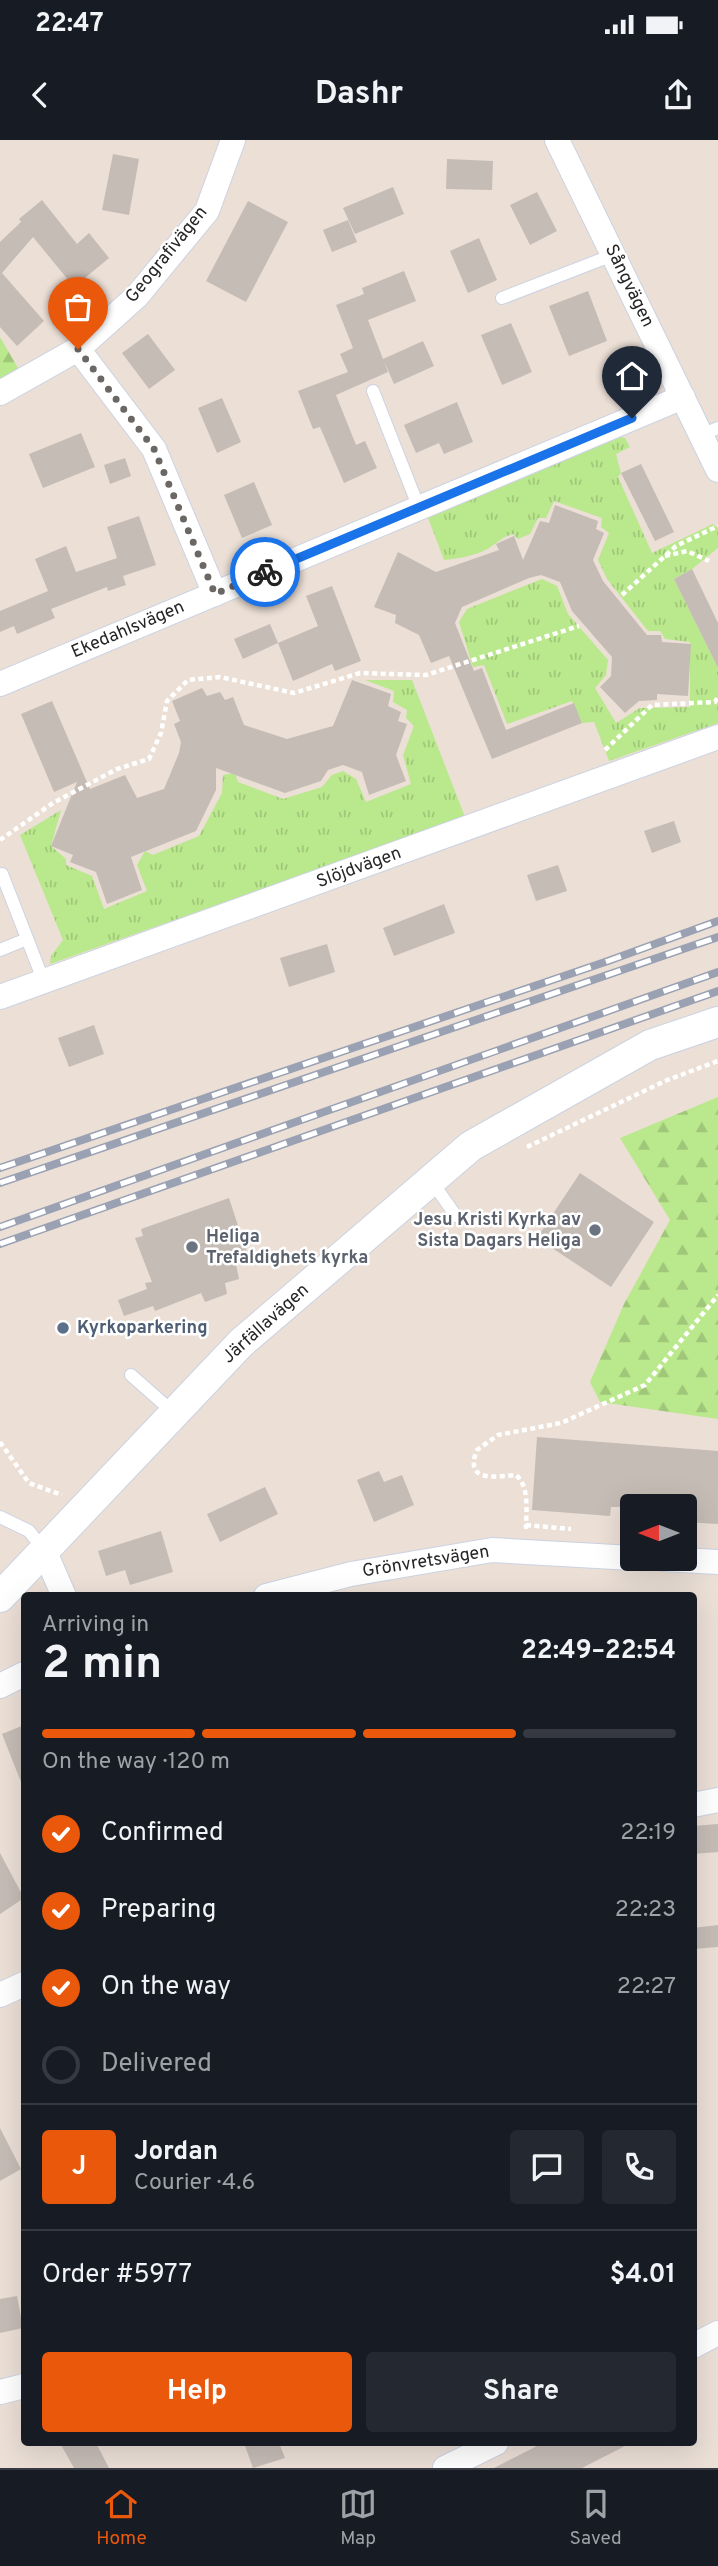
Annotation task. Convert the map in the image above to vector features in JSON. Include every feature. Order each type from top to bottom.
[{"type":"street","name":"Geografivägen","points":[[0,393],[78,349],[137,296],[207,211],[233,140]]},
{"type":"street","name":"Sångvägen","points":[[557,140],[682,397],[709,431],[718,471]]},
{"type":"street","points":[[78,349],[154,449],[215,594]]},
{"type":"street","name":"Ekedahlsvägen","points":[[0,684],[682,397]]},
{"type":"street","name":"Slöjdvägen","points":[[0,997],[718,737]]},
{"type":"street","name":"Järfällavägen","points":[[0,1597],[241,1343],[471,1146],[650,1045],[718,1021]]},
{"type":"street","points":[[44,1550],[62,1592]]},
{"type":"street","name":"Grönvretsvägen","points":[[281,1592],[351,1574],[492,1550],[620,1557]]},
{"type":"street","points":[[697,1561],[718,1562]]},
{"type":"street","points":[[0,1686],[21,1676]]},
{"type":"street","points":[[697,1804],[718,1800]]},
{"type":"street","points":[[0,1994],[21,1985]]},
{"type":"street","points":[[697,2325],[718,2326]]},
{"type":"street","points":[[697,2344],[718,2333]]},
{"type":"street","points":[[0,2392],[21,2387]]},
{"type":"street","points":[[445,2468],[490,2446]]},
{"type":"lane","points":[[502,298],[613,255]]},
{"type":"lane","points":[[373,391],[419,508]]},
{"type":"lane","points":[[2,874],[44,982]]},
{"type":"lane","points":[[0,950],[27,939]]},
{"type":"lane","points":[[430,1179],[456,1216]]},
{"type":"lane","points":[[131,1375],[174,1413]]},
{"type":"lane","points":[[0,1517],[29,1531],[44,1550]]},
{"type":"path","points":[[622,595],[676,546],[718,526]]},
{"type":"path","points":[[664,557],[687,551],[709,561]]},
{"type":"path","points":[[0,840],[53,803],[117,769],[149,759],[162,733],[167,701],[188,680],[220,677],[294,693],[360,673],[426,675],[579,626]]},
{"type":"path","points":[[605,750],[652,705],[717,700]]},
{"type":"path","points":[[523,1149],[665,1081],[718,1062]]},
{"type":"path","points":[[526,1525],[526,1492],[523,1481],[516,1475],[486,1478],[474,1465],[477,1450],[498,1435],[561,1423],[645,1385],[718,1295]]},
{"type":"path","points":[[0,1442],[29,1483],[62,1494]]},
{"type":"green space","points":[[0,337],[18,368],[0,381]]},
{"type":"green space","points":[[621,437],[625,438],[630,447],[616,454],[621,473],[618,477],[652,553],[713,524],[718,528],[718,548],[692,569],[674,579],[718,668],[718,723],[609,761],[594,722],[582,723],[572,701],[507,724],[484,665],[473,667],[459,622],[467,609],[542,579],[557,586],[568,614],[608,660],[606,675],[595,688],[616,723],[640,708],[690,707],[690,642],[665,639],[660,631],[648,631],[607,579],[598,560],[609,533],[601,527],[602,518],[554,501],[546,518],[538,518],[530,534],[518,539],[513,534],[478,553],[444,560],[428,518]]},
{"type":"green space","points":[[365,680],[412,680],[465,817],[50,964],[51,956],[63,940],[20,835],[61,810],[51,846],[66,859],[66,865],[92,876],[104,909],[147,891],[137,865],[145,851],[153,855],[199,836],[222,793],[223,775],[235,773],[238,782],[283,799],[322,787],[332,775],[343,771],[356,779],[366,802],[411,784],[403,755],[414,726],[406,718],[407,710],[393,702],[394,691]]},
{"type":"green space","points":[[718,1097],[718,1419],[600,1402],[590,1382],[624,1304],[670,1220],[620,1138]]},
{"type":"building","points":[[113,154],[139,159],[129,215],[102,210]]},
{"type":"building","points":[[447,159],[493,161],[492,190],[446,189]]},
{"type":"building","points":[[393,187],[404,214],[355,234],[343,208]]},
{"type":"building","points":[[537,192],[557,231],[530,245],[510,205]]},
{"type":"building","points":[[42,200],[77,244],[89,233],[109,258],[74,287],[33,237],[2,273],[44,321],[17,346],[0,327],[0,242],[21,222],[19,219]]},
{"type":"building","points":[[248,201],[288,222],[246,302],[206,281]]},
{"type":"building","points":[[348,220],[357,242],[332,252],[323,230]]},
{"type":"building","points":[[479,238],[497,280],[468,293],[450,251]]},
{"type":"building","points":[[404,271],[416,301],[368,320],[383,359],[423,341],[434,366],[394,384],[384,361],[388,372],[336,395],[356,445],[365,441],[377,468],[344,483],[320,427],[313,429],[298,391],[348,372],[340,354],[353,348],[336,305],[364,294],[362,288]]},
{"type":"building","points":[[588,291],[607,341],[569,356],[549,306]]},
{"type":"building","points":[[511,323],[532,372],[502,385],[481,335]]},
{"type":"building","points":[[148,334],[175,370],[149,389],[122,353]]},
{"type":"building","points":[[222,398],[241,442],[217,453],[198,408]]},
{"type":"building","points":[[457,402],[473,442],[444,454],[439,443],[416,453],[404,425]]},
{"type":"building","points":[[81,433],[95,467],[43,488],[29,454]]},
{"type":"building","points":[[125,458],[131,476],[110,484],[104,465]]},
{"type":"building","points":[[641,464],[674,532],[655,541],[621,473]]},
{"type":"building","points":[[254,482],[272,525],[242,538],[224,495]]},
{"type":"building","points":[[555,505],[598,521],[596,529],[604,533],[593,560],[603,581],[647,635],[661,635],[662,642],[691,644],[688,696],[657,694],[657,700],[639,701],[625,713],[600,687],[611,676],[612,657],[572,611],[560,582],[541,575],[529,578],[462,607],[455,623],[474,671],[482,668],[506,730],[574,703],[582,723],[492,759],[449,656],[431,663],[419,635],[395,623],[396,615],[374,607],[398,552],[436,572],[499,550],[496,544],[514,536],[523,560],[540,521],[549,523]]},
{"type":"building","points":[[139,516],[156,565],[123,576],[126,585],[108,591],[107,587],[51,609],[55,618],[17,634],[14,626],[0,632],[0,611],[48,591],[35,559],[66,546],[76,572],[117,558],[107,527]]},
{"type":"building","points":[[692,569],[718,623],[718,668],[674,579]]},
{"type":"building","points":[[332,586],[361,661],[335,671],[332,664],[293,681],[278,643],[318,626],[306,596]]},
{"type":"building","points":[[270,624],[278,643],[243,659],[234,639]]},
{"type":"building","points":[[352,680],[391,694],[388,706],[401,712],[398,721],[407,724],[396,755],[406,781],[369,795],[362,772],[343,765],[328,770],[321,781],[285,793],[216,768],[216,790],[196,831],[131,857],[142,890],[107,904],[96,872],[70,862],[73,855],[51,846],[77,782],[54,792],[21,714],[52,701],[90,789],[125,775],[137,798],[164,789],[179,753],[181,742],[174,724],[180,721],[172,701],[202,688],[207,696],[220,692],[225,700],[233,697],[244,725],[287,739],[333,726]]},
{"type":"building","points":[[674,821],[681,842],[652,853],[644,831]]},
{"type":"building","points":[[558,865],[567,891],[536,901],[527,875]]},
{"type":"building","points":[[444,904],[455,933],[394,956],[383,928]]},
{"type":"building","points":[[327,944],[335,972],[289,987],[280,958]]},
{"type":"building","points":[[94,1025],[104,1054],[69,1067],[58,1038]]},
{"type":"building","name":"Jesu Kristi Kyrka av Sista Dagars Heliga","points":[[580,1173],[654,1222],[611,1287],[537,1238]]},
{"type":"building","name":"Heliga Trefaldighets kyrka","points":[[229,1198],[248,1256],[235,1259],[239,1279],[225,1283],[227,1294],[205,1302],[201,1293],[155,1311],[153,1306],[124,1316],[118,1300],[147,1289],[145,1283],[152,1282],[135,1238],[143,1236],[141,1229]]},
{"type":"building","points":[[537,1437],[718,1451],[718,1524],[697,1523],[697,1494],[620,1494],[620,1507],[611,1507],[610,1516],[532,1510]]},
{"type":"building","points":[[379,1471],[384,1482],[402,1475],[414,1505],[374,1522],[357,1480]]},
{"type":"building","points":[[265,1487],[278,1514],[220,1542],[207,1514]]},
{"type":"building","points":[[161,1531],[173,1572],[130,1585],[125,1570],[106,1576],[98,1551]]},
{"type":"building","points":[[21,1726],[21,1782],[2,1734]]},
{"type":"building","points":[[718,1824],[718,1852],[697,1854],[697,1826]]},
{"type":"building","points":[[0,1853],[21,1892],[21,1900],[0,1914]]},
{"type":"building","points":[[718,1925],[718,1947],[697,1949],[697,1928]]},
{"type":"building","points":[[0,2128],[21,2169],[0,2181]]},
{"type":"building","points":[[17,2296],[21,2328],[0,2333],[0,2299]]},
{"type":"building","points":[[62,2446],[98,2446],[109,2468],[74,2468]]},
{"type":"building","points":[[245,2446],[280,2446],[285,2458],[253,2468]]},
{"type":"building","points":[[537,2446],[625,2446],[582,2468],[494,2468]]},
{"type":"railway","points":[[0,1168],[718,921]]},
{"type":"railway","points":[[0,1183],[718,937]]},
{"type":"railway","points":[[0,1227],[718,972]]},
{"type":"railway","points":[[0,1244],[718,991]]},
{"type":"way so far","points":[[78,349],[154,449],[215,594],[265,572]]},
{"type":"place","name":"Jesu Kristi Kyrka av Sista Dagars Heliga","points":[[595,1230]]},
{"type":"place","name":"Heliga Trefaldighets kyrka","points":[[192,1247]]},
{"type":"place","name":"Kyrkoparkering","points":[[63,1328]]},
{"type":"route","points":[[265,572],[632,418]]}]
